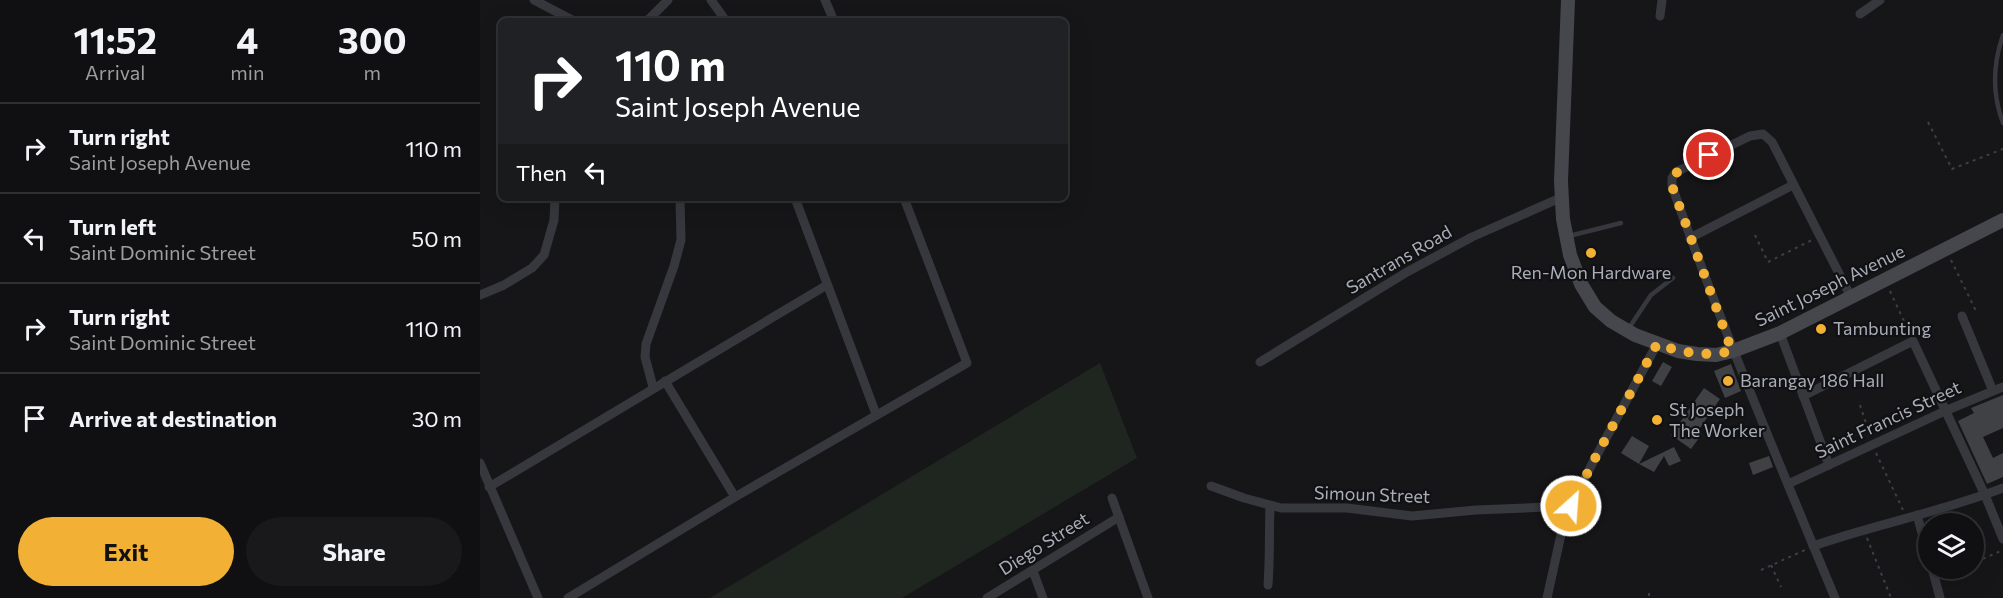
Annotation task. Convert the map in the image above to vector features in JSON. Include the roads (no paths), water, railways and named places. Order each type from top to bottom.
[{"type":"main road","name":"Saint Joseph Avenue","points":[[1568,0],[1560,198],[1566,237],[1581,284],[1595,307],[1611,321],[1628,331],[1678,351],[1716,355],[1732,351],[1780,333],[2003,220]]},
{"type":"street","points":[[534,0],[568,18]]},
{"type":"street","points":[[649,18],[668,0]]},
{"type":"street","points":[[711,0],[724,18]]},
{"type":"street","points":[[825,0],[833,18]]},
{"type":"street","points":[[1660,16],[1662,0]]},
{"type":"street","points":[[1860,14],[1880,0]]},
{"type":"street","points":[[1833,598],[1732,351],[1672,186],[1672,178],[1676,172],[1750,136],[1763,134],[1772,142],[1851,297]]},
{"type":"street","points":[[1690,237],[1793,185]]},
{"type":"street","name":"Santrans Road","points":[[1260,362],[1407,272],[1472,237],[1560,198]]},
{"type":"street","points":[[480,295],[513,280],[532,268],[544,255],[554,220],[555,201]]},
{"type":"street","points":[[653,387],[645,357],[646,344],[681,240],[680,201]]},
{"type":"street","points":[[796,201],[876,414]]},
{"type":"street","points":[[568,598],[735,497],[966,363],[905,201]]},
{"type":"street","points":[[489,486],[827,285]]},
{"type":"street","points":[[1962,316],[1993,391]]},
{"type":"street","points":[[1780,333],[1829,465]]},
{"type":"street","points":[[1803,396],[1913,341],[1985,495],[2003,539]]},
{"type":"street","points":[[1547,598],[1562,530],[1571,506],[1657,344]]},
{"type":"street","points":[[665,381],[735,497]]},
{"type":"street","name":"Saint Francis Street","points":[[1788,484],[1945,411],[2003,387]]},
{"type":"street","points":[[480,463],[538,598]]},
{"type":"street","name":"Simoun Street","points":[[1211,486],[1270,506],[1293,509],[1347,508],[1412,516],[1476,510],[1571,506]]},
{"type":"street","points":[[1813,546],[2003,489]]},
{"type":"street","points":[[1112,498],[1148,598]]},
{"type":"street","points":[[1268,585],[1271,552],[1270,506]]},
{"type":"street","name":"Diego Street","points":[[987,598],[1119,517]]},
{"type":"street","points":[[1033,570],[1043,598]]},
{"type":"street","points":[[1935,579],[1941,598]]},
{"type":"lane","points":[[2003,35],[1995,75],[1995,99],[2003,123]]},
{"type":"lane","points":[[1566,237],[1621,223]]},
{"type":"lane","points":[[1628,331],[1651,295],[1673,278]]},
{"type":"place","name":"Ren-Mon Hardware","points":[[1591,253]]},
{"type":"place","name":"Tambunting","points":[[1821,329]]},
{"type":"place","name":"Barangay 186 Hall","points":[[1728,381]]},
{"type":"place","name":"St Joseph The Worker","points":[[1657,420]]}]
